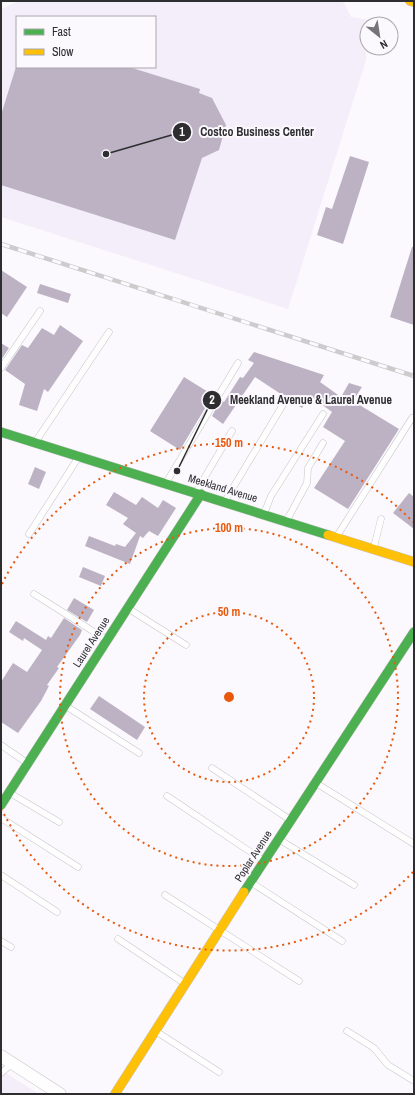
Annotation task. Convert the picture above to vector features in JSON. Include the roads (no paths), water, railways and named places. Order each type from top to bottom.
[{"type":"street","points":[[410,1],[414,2]]},
{"type":"street","name":"Meekland Avenue","points":[[1,432],[225,501],[414,562]]},
{"type":"street","name":"Laurel Avenue","points":[[1,805],[199,493]]},
{"type":"street","name":"Poplar Avenue","points":[[115,1094],[278,839],[414,632]]},
{"type":"street","points":[[1,1056],[60,1094]]},
{"type":"lane","points":[[1,368],[40,311]]},
{"type":"lane","points":[[35,443],[109,332]]},
{"type":"lane","points":[[166,483],[238,363]]},
{"type":"lane","points":[[225,501],[284,403]]},
{"type":"lane","points":[[264,514],[271,496],[323,414]]},
{"type":"lane","points":[[336,537],[412,418]]},
{"type":"lane","points":[[199,493],[232,430]]},
{"type":"lane","points":[[286,521],[307,483],[308,468],[323,443]]},
{"type":"lane","points":[[29,534],[79,456]]},
{"type":"lane","points":[[373,549],[382,519]]},
{"type":"lane","points":[[34,594],[107,640]]},
{"type":"lane","points":[[127,608],[186,645]]},
{"type":"lane","points":[[64,705],[139,753]]},
{"type":"lane","points":[[1,745],[27,763]]},
{"type":"lane","points":[[212,768],[291,820]]},
{"type":"lane","points":[[315,782],[414,844]]},
{"type":"lane","points":[[8,792],[59,822]]},
{"type":"lane","points":[[167,796],[264,861]]},
{"type":"lane","points":[[1,818],[78,867]]},
{"type":"lane","points":[[278,839],[354,885]]},
{"type":"lane","points":[[1,876],[57,912]]},
{"type":"lane","points":[[251,882],[342,941]]},
{"type":"lane","points":[[165,896],[299,981]]},
{"type":"lane","points":[[118,939],[186,984]]},
{"type":"lane","points":[[1,941],[11,947]]},
{"type":"lane","points":[[347,1031],[374,1048],[388,1065],[414,1081]]},
{"type":"lane","points":[[156,1032],[220,1072]]},
{"type":"lane","points":[[1,1073],[13,1063]]},
{"type":"railway","points":[[1,244],[414,376]]},
{"type":"place","name":"Costco Business Center","points":[[106,154]]},
{"type":"place","name":"Meekland Avenue & Laurel Avenue","points":[[177,471]]}]
